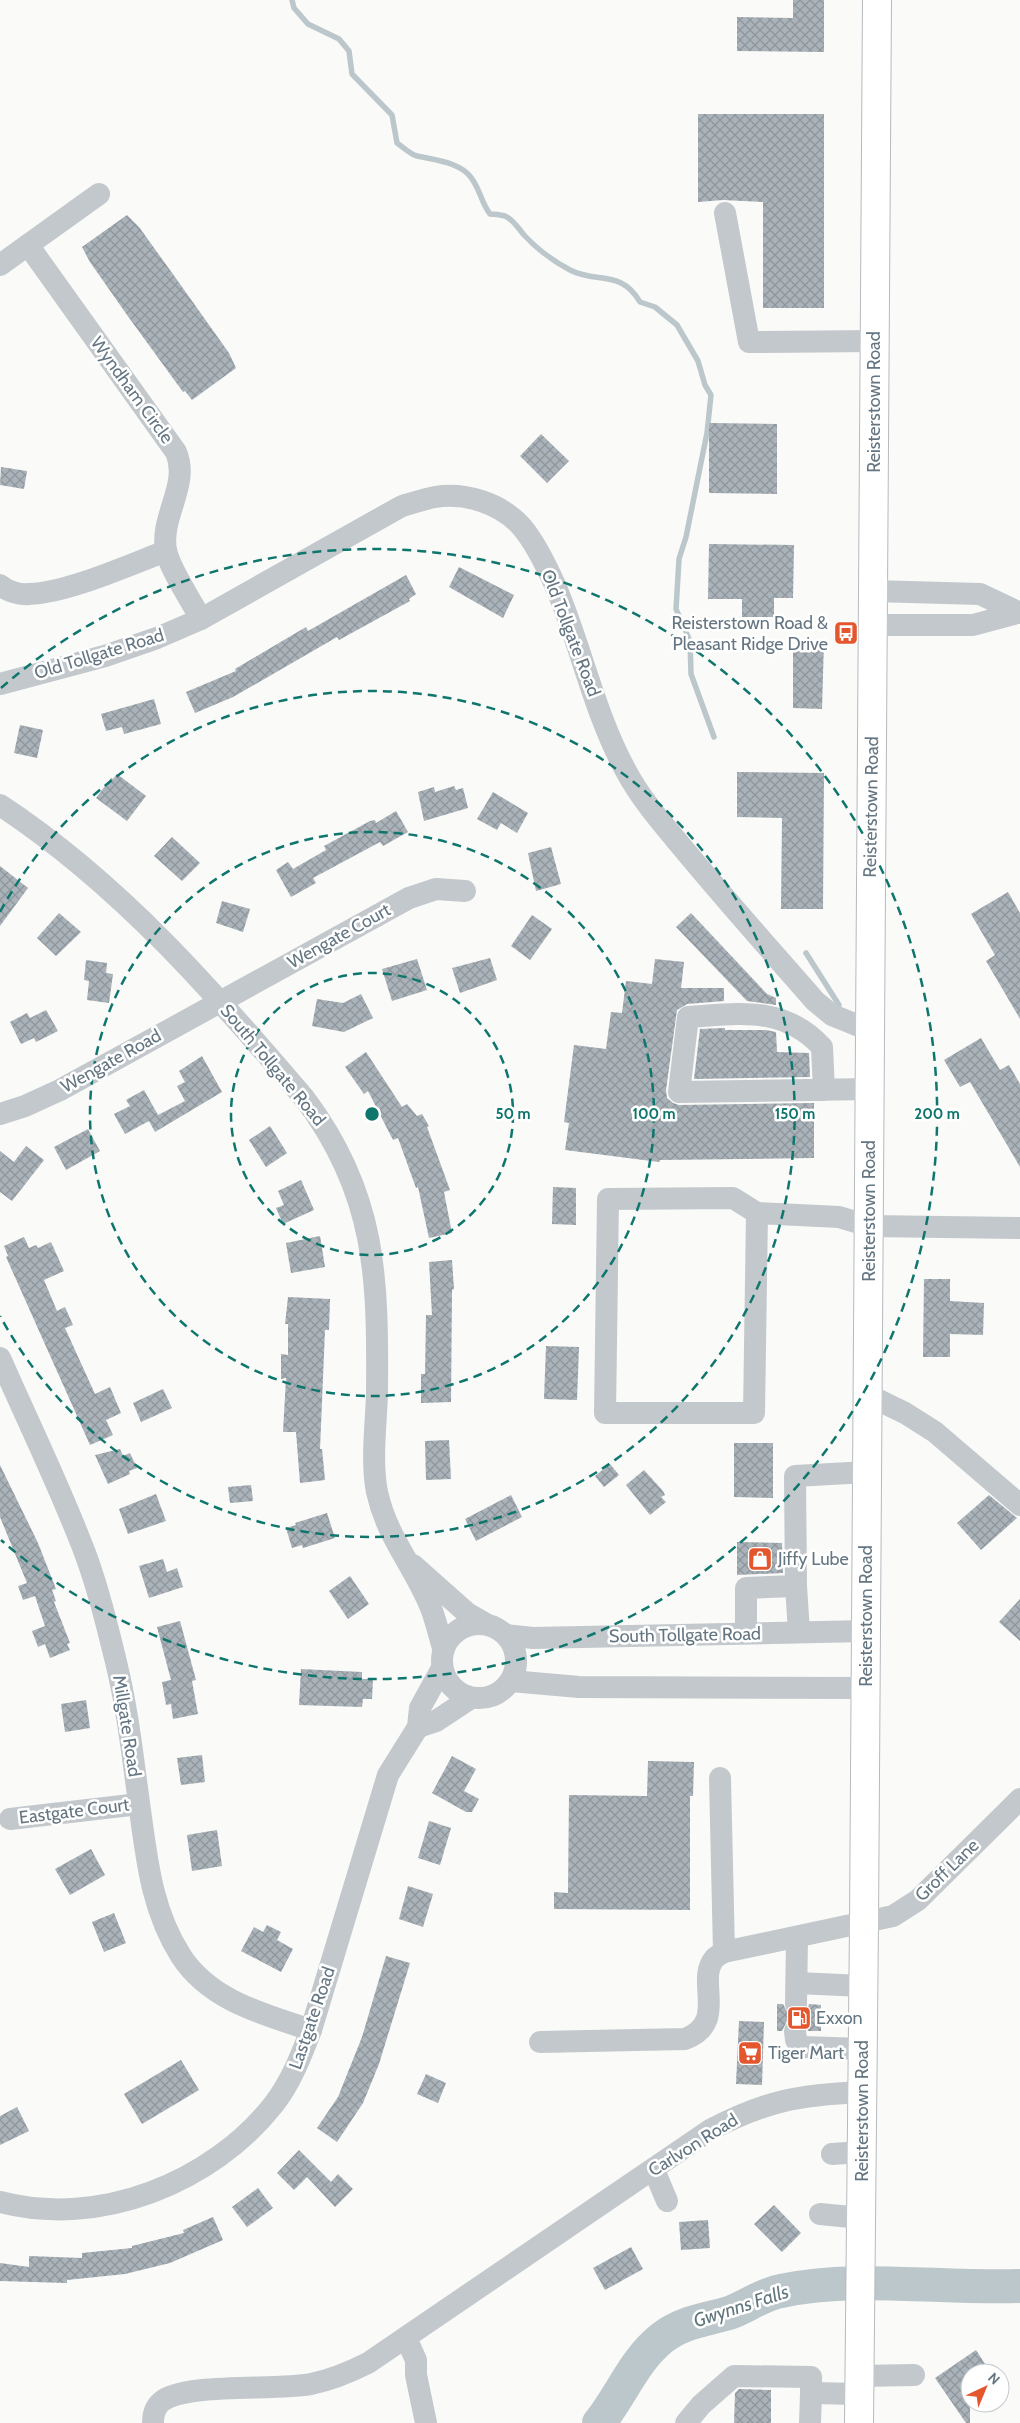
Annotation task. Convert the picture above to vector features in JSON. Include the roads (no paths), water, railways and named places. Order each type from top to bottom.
[{"type":"main road","name":"Reisterstown Road","points":[[859,2423],[877,0]]},
{"type":"street","points":[[0,265],[99,194]]},
{"type":"street","points":[[725,213],[749,342],[875,342]]},
{"type":"street","name":"Wyndham Circle","points":[[28,245],[176,452],[182,473],[166,535],[166,551]]},
{"type":"street","name":"Old Tollgate Road","points":[[0,684],[105,656],[157,638],[202,619],[402,506],[435,497],[459,496],[484,502],[502,510],[521,526],[549,573],[568,615],[608,732],[626,772],[649,806],[711,882],[815,1001],[832,1015],[869,1030]]},
{"type":"street","points":[[0,585],[16,593],[28,594],[55,590],[166,551],[202,619]]},
{"type":"street","points":[[873,592],[980,594],[1019,613]]},
{"type":"street","points":[[873,625],[973,625],[1019,613]]},
{"type":"street","name":"South Tollgate Road","points":[[0,806],[73,859],[156,933],[295,1087],[324,1125],[343,1157],[356,1188],[367,1224],[374,1271],[378,1317],[376,1490],[384,1519],[431,1607],[442,1658]]},
{"type":"street","name":"Wengate Court","points":[[219,1001],[409,898],[436,889],[465,890]]},
{"type":"street","name":"Wengate Road","points":[[0,1114],[25,1106],[60,1090],[219,1001]]},
{"type":"street","points":[[824,1090],[822,1047],[812,1036],[794,1026],[772,1016],[734,1014],[688,1017],[679,1092],[824,1090],[869,1089]]},
{"type":"street","points":[[757,1213],[754,1413],[605,1413],[608,1199],[734,1198],[757,1213],[839,1217],[869,1226],[1020,1228]]},
{"type":"street","name":"Millgate Road","points":[[0,1358],[85,1552],[101,1600],[128,1719],[149,1879],[156,1906],[167,1932],[182,1958],[203,1980],[224,1996],[244,2008],[311,2030]]},
{"type":"street","points":[[868,1396],[905,1413],[935,1432],[1020,1505]]},
{"type":"street","points":[[799,1632],[796,1586],[795,1476],[867,1472]]},
{"type":"street","name":"South Tollgate Road","points":[[404,1558],[426,1574],[467,1613],[496,1630],[533,1638],[866,1631]]},
{"type":"street","points":[[746,1633],[746,1588],[796,1586]]},
{"type":"street","points":[[418,1727],[436,1721],[471,1698],[493,1696],[503,1690],[511,1681],[516,1660],[512,1643],[496,1630],[468,1625],[460,1629],[442,1658],[445,1676],[454,1689],[471,1698]]},
{"type":"street","name":"Lastgate Road","points":[[0,2202],[14,2206],[57,2208],[97,2206],[165,2188],[199,2171],[228,2151],[251,2130],[275,2103],[296,2069],[311,2030],[388,1775],[418,1727],[420,1708],[442,1658]]},
{"type":"street","points":[[511,1681],[579,1687],[865,1688]]},
{"type":"street","points":[[540,2042],[685,2039],[697,2035],[704,2025],[708,2013],[709,1968],[714,1959],[724,1952],[720,1778]]},
{"type":"street","name":"Groff Lane","points":[[724,1952],[864,1924],[893,1916],[918,1900],[1020,1799]]},
{"type":"street","name":"Eastgate Court","points":[[10,1819],[139,1804]]},
{"type":"street","points":[[797,1937],[797,1994],[863,1986]]},
{"type":"street","points":[[795,2031],[796,2040],[802,2046],[862,2049]]},
{"type":"street","name":"Carlvon Road","points":[[153,2423],[156,2408],[169,2397],[193,2392],[310,2384],[339,2376],[368,2363],[654,2170],[710,2130],[742,2114],[773,2102],[813,2094],[861,2092]]},
{"type":"street","points":[[832,2154],[861,2152]]},
{"type":"street","points":[[654,2170],[667,2201]]},
{"type":"street","points":[[820,2214],[861,2218]]},
{"type":"street","points":[[406,2338],[416,2360],[416,2374],[426,2423]]},
{"type":"street","points":[[811,2393],[914,2375]]},
{"type":"street","points":[[686,2423],[701,2405],[734,2376],[811,2377],[810,2423]]},
{"type":"waterway","points":[[292,0],[294,8],[308,24],[339,39],[349,51],[352,74],[392,115],[397,143],[414,155],[444,162],[463,170],[475,183],[490,214],[505,216],[511,220],[534,245],[557,263],[580,274],[617,281],[625,285],[640,302],[655,307],[677,325],[698,361],[705,385],[711,395],[707,433],[686,537],[679,559],[676,609],[690,641],[691,674],[714,737]]},
{"type":"waterway","points":[[806,953],[839,1005]]},
{"type":"waterway","name":"Gwynns Falls","points":[[599,2423],[643,2357],[662,2338],[678,2328],[729,2313],[774,2293],[810,2286],[869,2283],[1020,2286]]},
{"type":"place","name":"Reisterstown Road & Pleasant Ridge Drive","points":[[846,633]]},
{"type":"place","name":"Jiffy Lube","points":[[760,1559]]},
{"type":"place","name":"Exxon","points":[[799,2018]]},
{"type":"place","name":"Tiger Mart","points":[[750,2053]]}]
